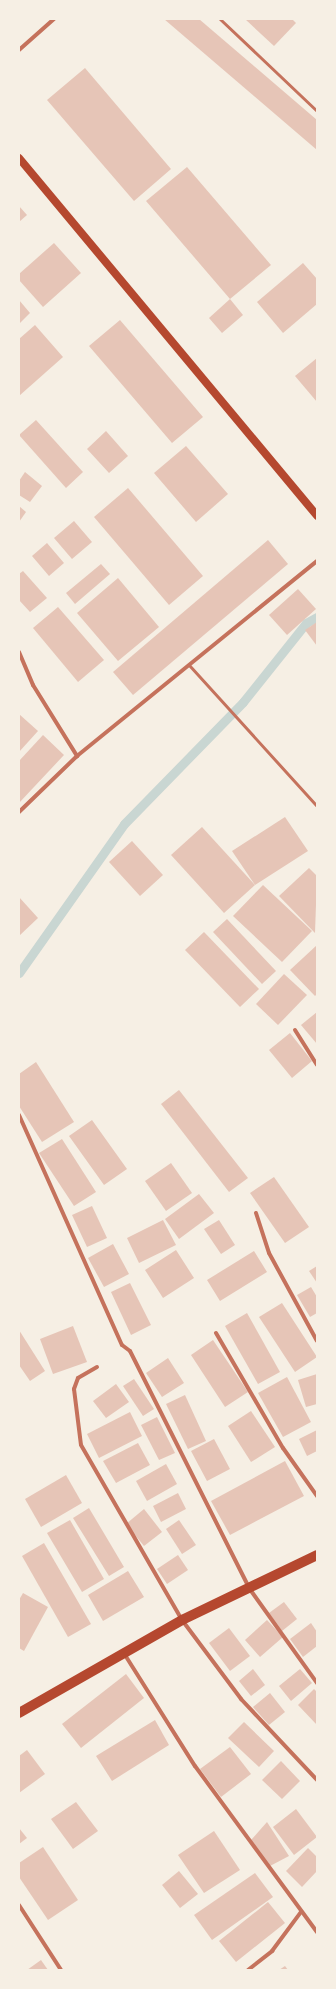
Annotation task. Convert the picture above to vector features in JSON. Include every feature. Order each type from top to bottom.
[{"type":"main road","points":[[19,158],[317,516]]},
{"type":"main road","points":[[19,1712],[125,1655],[182,1620],[317,1555]]},
{"type":"street","points":[[19,50],[54,19]]},
{"type":"street","points":[[19,812],[77,756],[317,561]]},
{"type":"street","points":[[19,652],[33,685],[77,756]]},
{"type":"street","points":[[295,1030],[317,1065]]},
{"type":"street","points":[[19,1115],[122,1345],[130,1351],[249,1588],[317,1683]]},
{"type":"street","points":[[256,1213],[290,1295],[317,1341]]},
{"type":"street","points":[[216,1333],[280,1444],[317,1496]]},
{"type":"street","points":[[97,1367],[78,1378],[75,1397],[81,1445],[182,1620],[241,1699],[317,1780]]},
{"type":"street","points":[[125,1655],[195,1766],[317,1932]]},
{"type":"street","points":[[19,1905],[60,1970]]},
{"type":"street","points":[[248,1970],[272,1951],[301,1912]]},
{"type":"lane","points":[[220,19],[317,111]]},
{"type":"lane","points":[[189,665],[317,806]]},
{"type":"building","points":[[164,19],[199,19],[317,120],[317,150]]},
{"type":"building","points":[[245,19],[292,19],[296,23],[274,46]]},
{"type":"building","points":[[85,68],[171,169],[134,201],[47,100]]},
{"type":"building","points":[[187,167],[271,265],[230,299],[146,201]]},
{"type":"building","points":[[19,206],[27,215],[19,222]]},
{"type":"building","points":[[54,243],[81,273],[43,307],[19,280],[19,274]]},
{"type":"building","points":[[303,263],[317,279],[317,304],[283,333],[257,302]]},
{"type":"building","points":[[230,299],[243,315],[222,333],[209,318]]},
{"type":"building","points":[[19,300],[30,313],[19,324]]},
{"type":"building","points":[[120,320],[203,417],[172,443],[89,346]]},
{"type":"building","points":[[35,325],[63,357],[19,396],[19,339]]},
{"type":"building","points":[[317,358],[317,402],[295,376]]},
{"type":"building","points":[[36,420],[83,472],[66,488],[19,435]]},
{"type":"building","points":[[106,431],[128,456],[109,473],[87,449]]},
{"type":"building","points":[[186,446],[228,494],[196,522],[154,473]]},
{"type":"building","points":[[25,472],[42,486],[30,502],[19,495],[19,481]]},
{"type":"building","points":[[128,488],[203,576],[169,605],[94,517]]},
{"type":"building","points":[[19,506],[26,512],[19,522]]},
{"type":"building","points":[[74,521],[92,542],[72,559],[54,538]]},
{"type":"building","points":[[268,540],[288,564],[133,695],[113,672]]},
{"type":"building","points":[[47,543],[64,563],[49,576],[32,556]]},
{"type":"building","points":[[101,564],[110,574],[75,604],[66,593]]},
{"type":"building","points":[[23,571],[47,598],[30,612],[19,600],[19,574]]},
{"type":"building","points":[[118,578],[159,627],[118,661],[77,613]]},
{"type":"building","points":[[298,589],[316,609],[287,635],[269,615]]},
{"type":"building","points":[[58,607],[104,660],[78,682],[33,628]]},
{"type":"building","points":[[317,622],[317,646],[305,630]]},
{"type":"building","points":[[19,714],[38,731],[19,752]]},
{"type":"building","points":[[43,735],[64,755],[19,803],[19,761]]},
{"type":"building","points":[[285,817],[308,851],[255,885],[232,851]]},
{"type":"building","points":[[202,827],[255,885],[224,913],[171,855]]},
{"type":"building","points":[[132,841],[163,875],[140,896],[109,862]]},
{"type":"building","points":[[309,868],[317,876],[315,933],[279,896]]},
{"type":"building","points":[[263,885],[312,931],[282,962],[233,916]]},
{"type":"building","points":[[19,897],[38,918],[19,936]]},
{"type":"building","points":[[227,919],[276,971],[262,984],[213,932]]},
{"type":"building","points":[[204,932],[259,989],[240,1007],[185,950]]},
{"type":"building","points":[[317,945],[317,994],[315,996],[290,970]]},
{"type":"building","points":[[284,974],[307,995],[278,1025],[256,1004]]},
{"type":"building","points":[[317,1012],[317,1044],[301,1025]]},
{"type":"building","points":[[290,1033],[312,1061],[292,1078],[269,1050]]},
{"type":"building","points":[[36,1062],[74,1122],[42,1142],[19,1106],[19,1074]]},
{"type":"building","points":[[179,1090],[248,1178],[229,1192],[161,1104]]},
{"type":"building","points":[[92,1120],[127,1169],[104,1185],[69,1136]]},
{"type":"building","points":[[62,1139],[96,1192],[74,1206],[39,1153]]},
{"type":"building","points":[[171,1163],[192,1193],[166,1211],[145,1181]]},
{"type":"building","points":[[274,1177],[309,1227],[285,1243],[250,1193]]},
{"type":"building","points":[[199,1194],[214,1213],[179,1239],[165,1219]]},
{"type":"building","points":[[92,1206],[107,1238],[87,1247],[72,1215]]},
{"type":"building","points":[[163,1220],[176,1245],[139,1263],[127,1238]]},
{"type":"building","points":[[219,1220],[235,1245],[221,1254],[204,1229]]},
{"type":"building","points":[[113,1244],[129,1274],[104,1287],[88,1258]]},
{"type":"building","points":[[176,1250],[194,1278],[163,1298],[145,1270]]},
{"type":"building","points":[[254,1251],[267,1272],[220,1301],[207,1280]]},
{"type":"building","points":[[317,1266],[317,1283],[309,1271]]},
{"type":"building","points":[[130,1283],[151,1325],[131,1335],[111,1292]]},
{"type":"building","points":[[311,1287],[317,1297],[317,1313],[310,1317],[297,1295]]},
{"type":"building","points":[[282,1303],[317,1357],[295,1372],[259,1317]]},
{"type":"building","points":[[247,1313],[280,1372],[258,1384],[225,1326]]},
{"type":"building","points":[[73,1326],[87,1362],[53,1374],[40,1339]]},
{"type":"building","points":[[19,1330],[45,1371],[30,1381],[19,1365]]},
{"type":"building","points":[[213,1340],[248,1392],[225,1407],[191,1355]]},
{"type":"building","points":[[168,1358],[184,1383],[162,1397],[146,1373]]},
{"type":"building","points":[[317,1374],[317,1404],[306,1407],[298,1380]]},
{"type":"building","points":[[287,1377],[311,1422],[283,1437],[258,1393]]},
{"type":"building","points":[[134,1379],[154,1409],[143,1416],[123,1386]]},
{"type":"building","points":[[116,1384],[129,1402],[106,1418],[93,1401]]},
{"type":"building","points":[[185,1395],[206,1441],[188,1449],[166,1404]]},
{"type":"building","points":[[251,1411],[275,1447],[251,1462],[228,1426]]},
{"type":"building","points":[[130,1412],[142,1436],[99,1458],[87,1434]]},
{"type":"building","points":[[157,1417],[175,1453],[159,1460],[141,1425]]},
{"type":"building","points":[[317,1430],[317,1451],[307,1456],[299,1439]]},
{"type":"building","points":[[214,1439],[230,1469],[207,1481],[191,1451]]},
{"type":"building","points":[[138,1443],[150,1465],[116,1483],[103,1461]]},
{"type":"building","points":[[285,1461],[304,1496],[230,1535],[211,1501]]},
{"type":"building","points":[[166,1464],[177,1484],[147,1501],[136,1481]]},
{"type":"building","points":[[66,1475],[82,1503],[41,1527],[25,1499]]},
{"type":"building","points":[[178,1493],[186,1509],[161,1522],[153,1506]]},
{"type":"building","points":[[89,1508],[124,1567],[109,1576],[73,1518]]},
{"type":"building","points":[[144,1509],[162,1532],[144,1546],[126,1524]]},
{"type":"building","points":[[70,1520],[104,1579],[82,1592],[47,1533]]},
{"type":"building","points":[[179,1520],[196,1545],[182,1554],[166,1529]]},
{"type":"building","points":[[44,1543],[91,1624],[68,1637],[22,1556]]},
{"type":"building","points":[[178,1555],[188,1570],[167,1584],[157,1569]]},
{"type":"building","points":[[128,1571],[144,1597],[103,1621],[88,1595]]},
{"type":"building","points":[[23,1593],[48,1607],[24,1651],[19,1648],[19,1600]]},
{"type":"building","points":[[284,1602],[297,1619],[282,1631],[269,1613]]},
{"type":"building","points":[[267,1620],[283,1637],[260,1657],[245,1640]]},
{"type":"building","points":[[311,1623],[317,1632],[317,1646],[303,1657],[290,1639]]},
{"type":"building","points":[[229,1628],[250,1656],[230,1671],[209,1643]]},
{"type":"building","points":[[253,1669],[265,1685],[251,1696],[239,1681]]},
{"type":"building","points":[[300,1669],[312,1683],[291,1701],[279,1686]]},
{"type":"building","points":[[126,1674],[144,1698],[81,1748],[62,1724]]},
{"type":"building","points":[[314,1689],[317,1692],[317,1725],[298,1705]]},
{"type":"building","points":[[270,1693],[285,1712],[269,1725],[253,1707]]},
{"type":"building","points":[[155,1720],[169,1745],[112,1781],[96,1756]]},
{"type":"building","points":[[244,1722],[274,1751],[259,1767],[228,1738]]},
{"type":"building","points":[[230,1747],[251,1774],[221,1797],[200,1769]]},
{"type":"building","points":[[27,1750],[45,1774],[19,1793],[19,1756]]},
{"type":"building","points":[[281,1761],[300,1781],[282,1799],[262,1780]]},
{"type":"building","points":[[76,1802],[98,1831],[73,1849],[51,1819]]},
{"type":"building","points":[[296,1809],[317,1837],[294,1855],[273,1827]]},
{"type":"building","points":[[267,1822],[289,1856],[270,1866],[251,1840]]},
{"type":"building","points":[[19,1828],[27,1838],[19,1844]]},
{"type":"building","points":[[214,1831],[240,1870],[204,1893],[178,1855]]},
{"type":"building","points":[[43,1847],[78,1900],[48,1920],[19,1877],[19,1863]]},
{"type":"building","points":[[308,1848],[317,1857],[317,1871],[302,1887],[286,1871]]},
{"type":"building","points":[[179,1871],[198,1894],[180,1908],[162,1885]]},
{"type":"building","points":[[255,1873],[273,1897],[212,1940],[194,1915]]},
{"type":"building","points":[[268,1902],[285,1923],[236,1962],[219,1941]]},
{"type":"building","points":[[41,1960],[48,1970],[27,1970]]},
{"type":"building","points":[[285,1966],[288,1970],[279,1970]]},
{"type":"waterway","points":[[19,973],[124,824],[243,702],[306,623],[317,617]]}]
